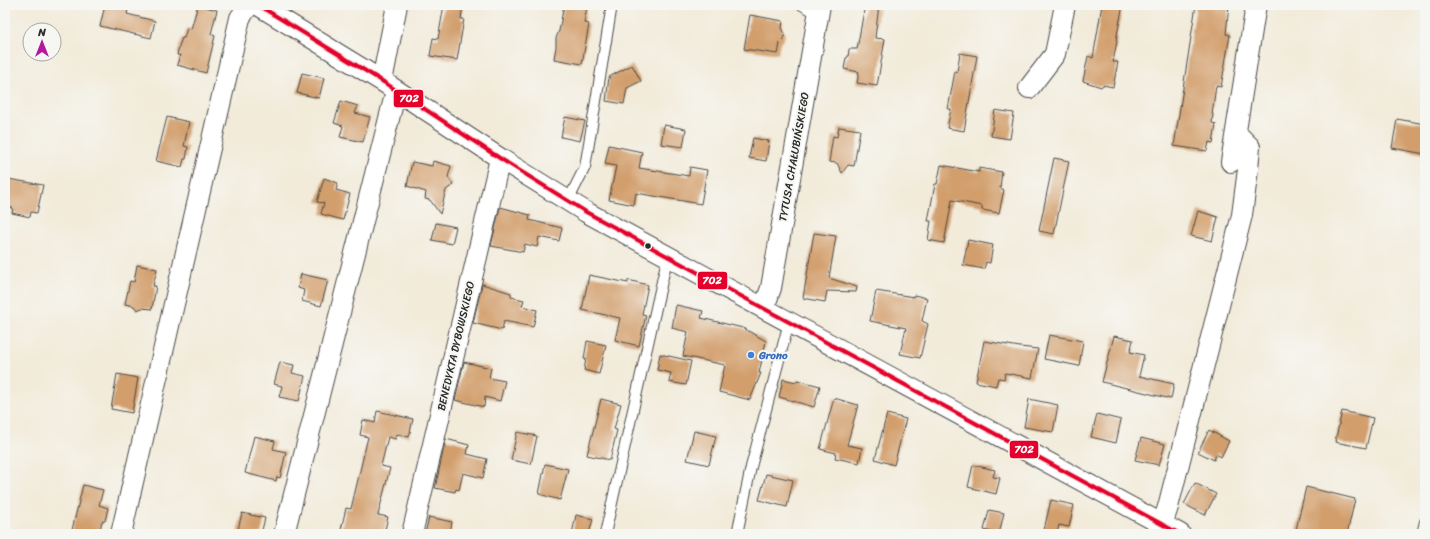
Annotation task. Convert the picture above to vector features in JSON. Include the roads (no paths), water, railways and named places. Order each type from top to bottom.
[{"type":"street","points":[[121,534],[240,18],[249,5]]},
{"type":"street","points":[[258,5],[389,86],[586,212],[1180,534]]},
{"type":"street","points":[[284,534],[389,86],[397,5]]},
{"type":"street","points":[[1029,88],[1055,54],[1065,5]]},
{"type":"street","points":[[1231,162],[1256,5]]},
{"type":"street","name":"TYTUSA CHAŁUBIŃSKIEGO","points":[[764,308],[771,288],[813,8]]},
{"type":"street","points":[[1162,525],[1170,499],[1242,215],[1250,147],[1236,133]]},
{"type":"street","name":"BENEDYKTA DYBOWSKIEGO","points":[[412,534],[501,159]]},
{"type":"lane","points":[[568,201],[585,168],[612,5]]},
{"type":"lane","points":[[605,534],[665,268],[669,257]]},
{"type":"lane","points":[[737,534],[751,468],[789,322]]},
{"type":"lane","points":[[1422,534],[1425,522]]},
{"type":"place","name":"Grono","points":[[751,355]]}]
